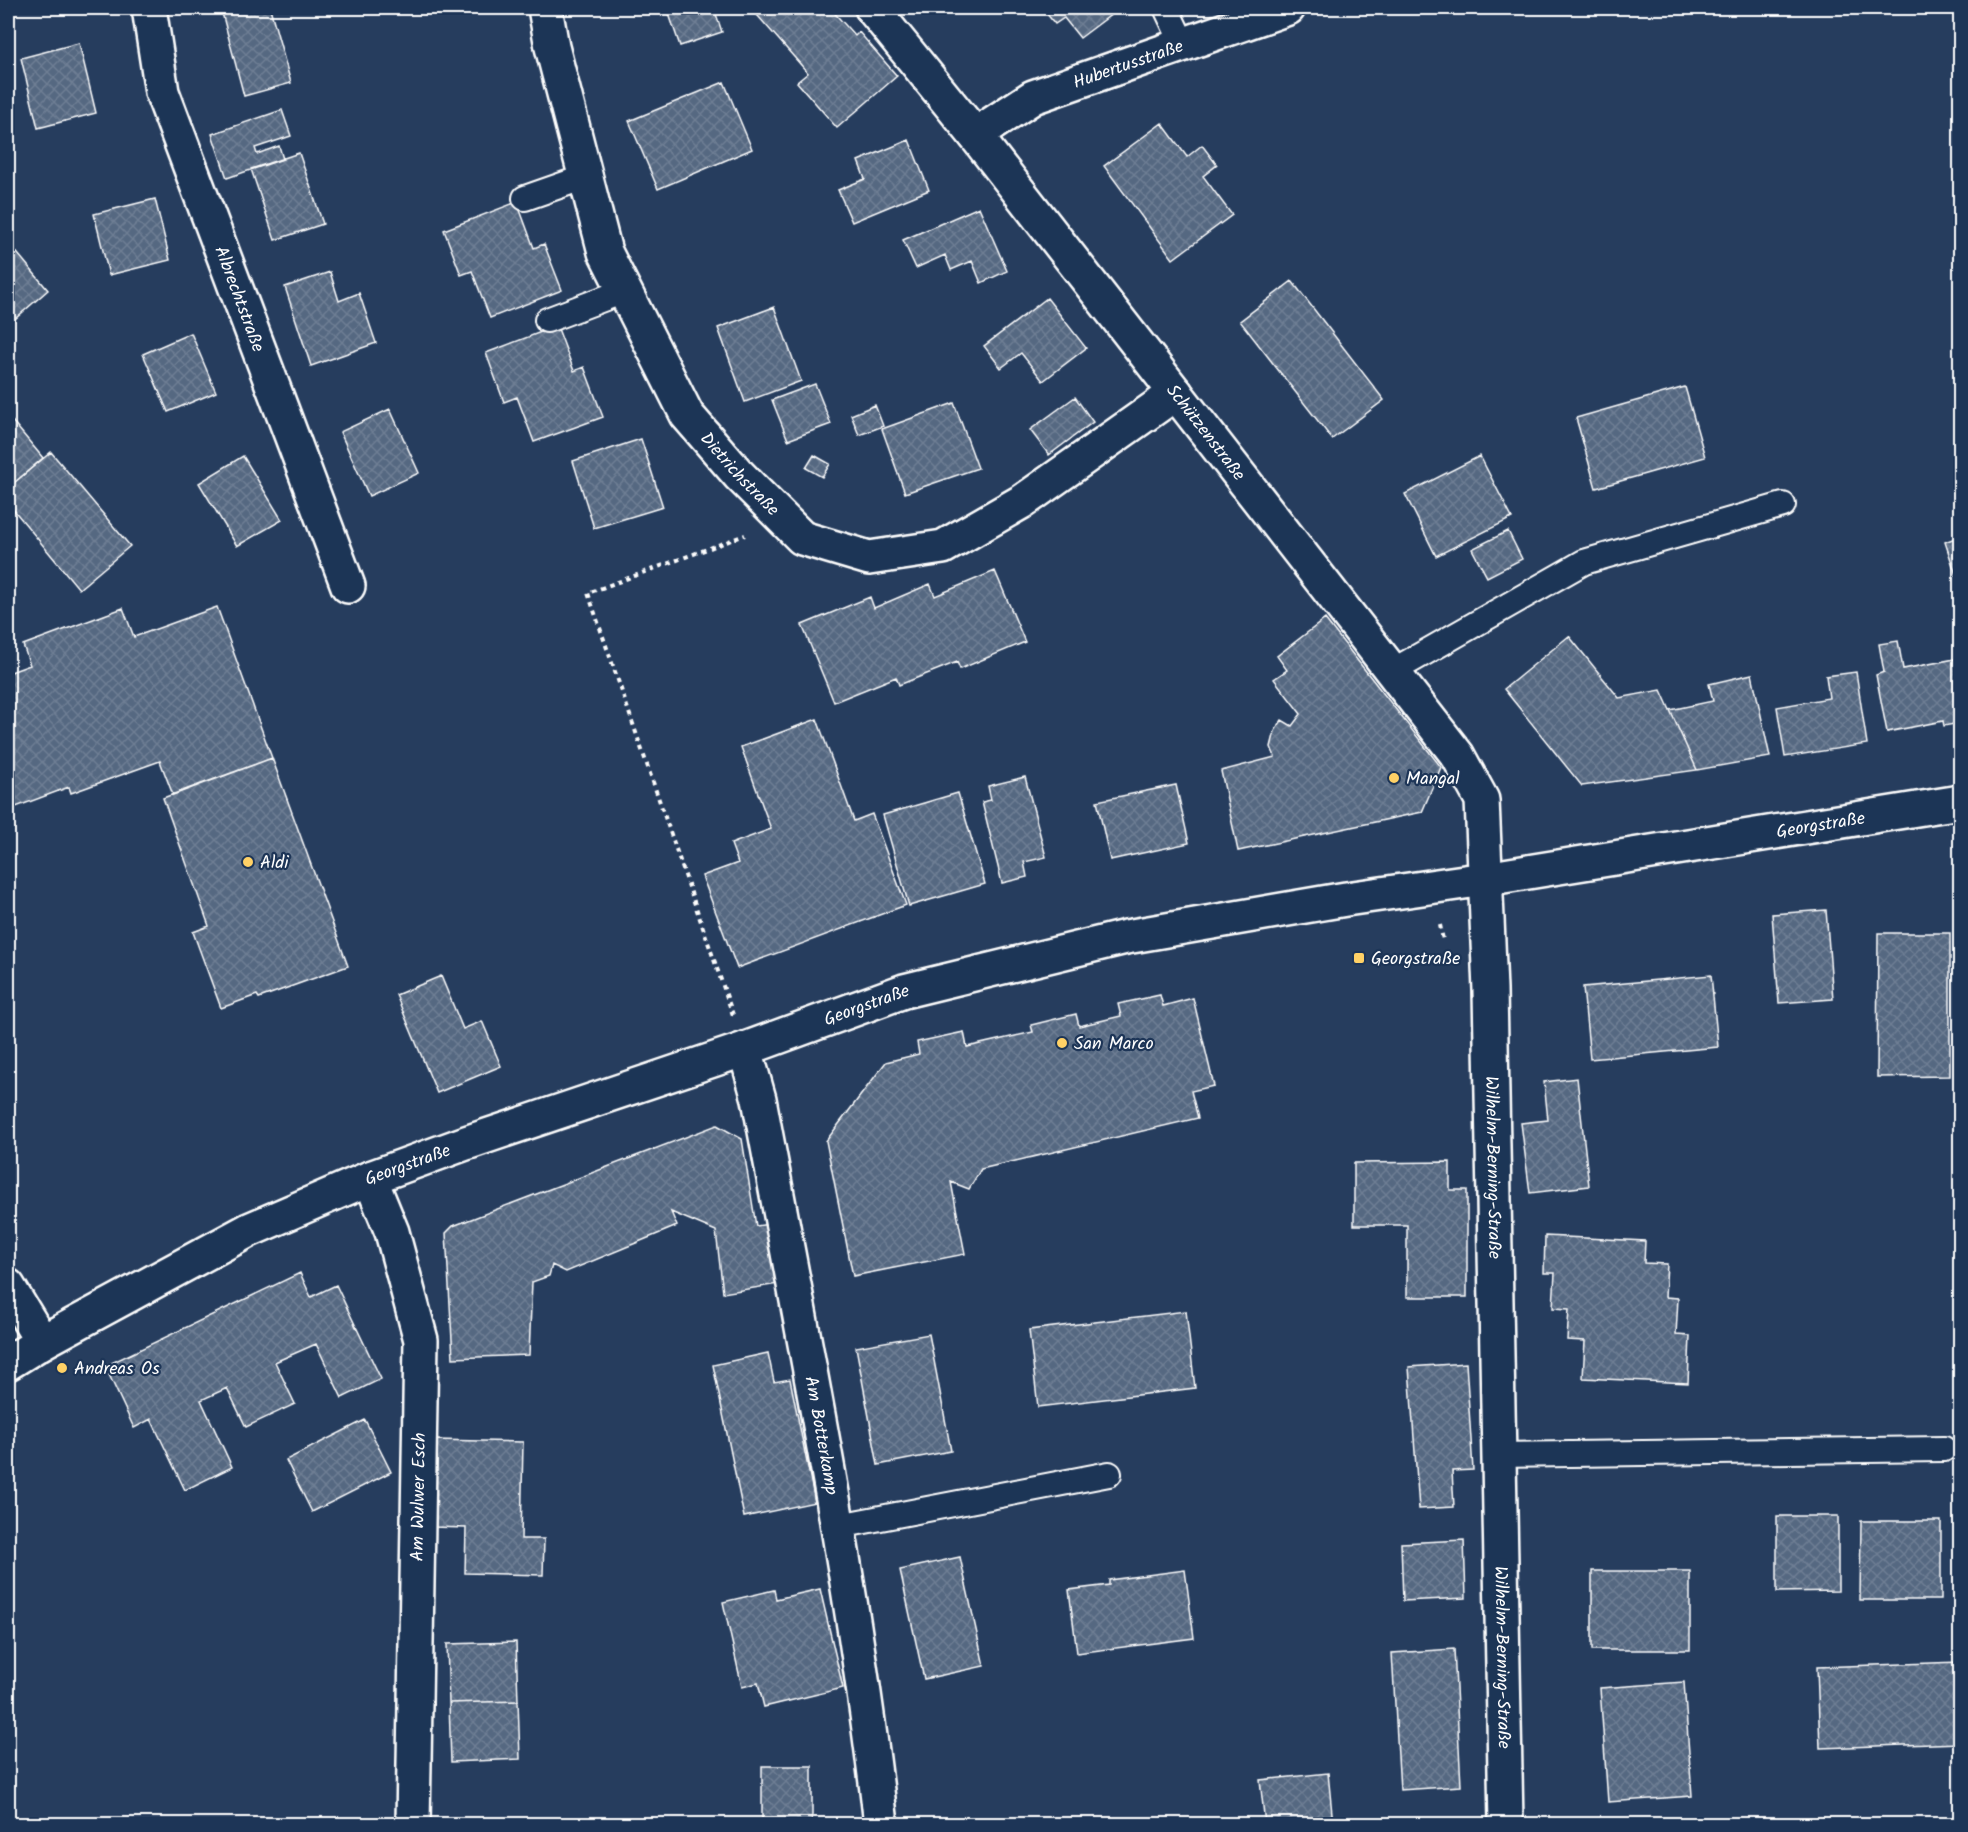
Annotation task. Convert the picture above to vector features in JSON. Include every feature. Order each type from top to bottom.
[{"type":"street","name":"Albrechtstraße","points":[[148,8],[162,92],[348,586]]},
{"type":"street","name":"Dietrichstraße","points":[[545,8],[552,47],[605,252],[687,415],[740,475],[802,538],[869,558],[943,547],[1023,501],[1176,393]]},
{"type":"street","name":"Schützenstraße","points":[[872,8],[975,135],[1458,756],[1482,800],[1485,879]]},
{"type":"street","name":"Hubertusstraße","points":[[975,135],[1033,97],[1288,8]]},
{"type":"street","name":"Georgstraße","points":[[8,1364],[42,1342],[249,1230],[369,1178],[745,1049],[904,991],[1115,940],[1346,898],[1485,879],[1960,802]]},
{"type":"street","name":"Wilhelm-Berning-Straße","points":[[1485,879],[1490,990],[1497,1455],[1506,1824]]},
{"type":"street","name":"Am Botterkamp","points":[[745,1049],[759,1099],[839,1526],[867,1706],[880,1824]]},
{"type":"street","name":"Am Wulwer Esch","points":[[369,1178],[392,1232],[421,1340],[412,1824]]},
{"type":"street","points":[[8,1286],[42,1342]]},
{"type":"lane","points":[[1166,8],[1183,44]]},
{"type":"lane","points":[[525,198],[585,177]]},
{"type":"lane","points":[[547,321],[624,291]]},
{"type":"lane","points":[[1391,672],[1584,562],[1783,505]]},
{"type":"lane","points":[[1497,1455],[1944,1449]]},
{"type":"lane","points":[[839,1526],[1109,1474]]},
{"type":"path","points":[[745,1049],[588,593],[785,521]]},
{"type":"building","points":[[270,8],[291,83],[244,96],[221,9]]},
{"type":"building","points":[[667,8],[714,8],[722,32],[680,46]]},
{"type":"building","points":[[751,8],[830,8],[855,36],[859,32],[897,76],[837,128],[797,82],[808,73]]},
{"type":"building","points":[[1042,8],[1120,8],[1080,38],[1064,18],[1055,24]]},
{"type":"building","points":[[79,43],[96,113],[38,128],[21,58]]},
{"type":"building","points":[[724,82],[752,149],[658,189],[629,121]]},
{"type":"building","points":[[282,110],[291,136],[255,148],[257,154],[279,146],[283,159],[227,178],[212,134]]},
{"type":"building","points":[[1162,123],[1187,157],[1202,145],[1217,165],[1203,176],[1232,215],[1173,259],[1104,166]]},
{"type":"building","points":[[909,140],[929,190],[852,222],[838,190],[865,179],[858,161]]},
{"type":"building","points":[[299,153],[323,224],[275,240],[251,169]]},
{"type":"building","points":[[155,199],[170,260],[109,275],[94,214]]},
{"type":"building","points":[[517,202],[534,248],[544,244],[562,290],[490,318],[472,271],[461,275],[444,230]]},
{"type":"building","points":[[979,207],[1007,271],[981,283],[972,261],[951,270],[945,255],[916,268],[903,240]]},
{"type":"building","points":[[8,242],[48,290],[8,325]]},
{"type":"building","points":[[330,272],[339,301],[359,293],[376,343],[311,366],[285,287]]},
{"type":"building","points":[[1292,281],[1384,400],[1332,439],[1240,321]]},
{"type":"building","points":[[1047,298],[1086,348],[1043,381],[1021,353],[1001,368],[984,346]]},
{"type":"building","points":[[774,307],[801,381],[745,402],[718,328]]},
{"type":"building","points":[[557,326],[574,371],[584,367],[603,417],[534,442],[517,397],[504,402],[486,353]]},
{"type":"building","points":[[191,333],[216,392],[168,412],[143,354]]},
{"type":"building","points":[[815,384],[831,424],[788,440],[772,400]]},
{"type":"building","points":[[1685,387],[1705,457],[1596,488],[1576,418]]},
{"type":"building","points":[[1075,397],[1093,422],[1049,455],[1030,430]]},
{"type":"building","points":[[954,403],[978,468],[905,493],[882,429]]},
{"type":"building","points":[[875,405],[883,426],[859,435],[851,415]]},
{"type":"building","points":[[390,409],[419,473],[369,496],[340,432]]},
{"type":"building","points":[[8,416],[43,458],[8,488]]},
{"type":"building","points":[[641,439],[663,507],[594,528],[573,461]]},
{"type":"building","points":[[51,452],[130,546],[79,589],[8,503],[8,488]]},
{"type":"building","points":[[814,455],[830,464],[822,477],[806,468]]},
{"type":"building","points":[[243,456],[282,520],[237,546],[199,483]]},
{"type":"building","points":[[1480,456],[1512,518],[1436,556],[1405,494]]},
{"type":"building","points":[[1508,531],[1522,559],[1487,577],[1472,549]]},
{"type":"building","points":[[1960,536],[1960,587],[1945,542]]},
{"type":"building","points":[[995,571],[1025,642],[960,669],[957,662],[899,685],[896,677],[834,702],[802,625],[870,597],[874,608],[930,584],[935,596]]},
{"type":"building","points":[[217,607],[272,758],[173,795],[160,761],[71,793],[69,787],[8,810],[8,673],[30,665],[23,645],[123,608],[134,637]]},
{"type":"building","points":[[1325,619],[1441,767],[1422,812],[1238,851],[1221,771],[1275,757],[1271,747],[1275,731],[1282,720],[1292,726],[1301,714],[1274,679],[1287,670],[1277,656]]},
{"type":"building","points":[[1569,636],[1619,698],[1661,690],[1697,770],[1582,786],[1504,689]]},
{"type":"building","points":[[1898,641],[1903,669],[1960,658],[1960,723],[1944,726],[1943,721],[1887,732],[1876,675],[1884,672],[1879,644]]},
{"type":"building","points":[[1856,672],[1867,744],[1785,757],[1777,707],[1829,698],[1826,676]]},
{"type":"building","points":[[1752,674],[1770,757],[1697,770],[1670,710],[1713,701],[1709,684]]},
{"type":"building","points":[[817,719],[854,821],[872,814],[906,905],[737,968],[702,876],[738,863],[731,844],[771,829],[741,747]]},
{"type":"building","name":"Aldi","points":[[272,758],[348,966],[259,998],[257,995],[221,1008],[193,932],[209,926],[163,798]]},
{"type":"building","points":[[1025,777],[1046,857],[1024,862],[1027,877],[1002,883],[982,802],[991,800],[988,786]]},
{"type":"building","points":[[1176,785],[1189,843],[1110,860],[1097,801]]},
{"type":"building","points":[[958,793],[985,884],[909,906],[883,815]]},
{"type":"building","points":[[1826,910],[1833,999],[1779,1003],[1772,914]]},
{"type":"building","points":[[1878,933],[1950,933],[1950,1076],[1877,1077]]},
{"type":"building","points":[[1711,975],[1718,1047],[1590,1059],[1583,987]]},
{"type":"building","points":[[441,976],[463,1029],[482,1021],[501,1066],[437,1093],[396,995]]},
{"type":"building","points":[[1160,995],[1163,1006],[1193,998],[1214,1086],[1191,1091],[1198,1118],[981,1169],[969,1189],[951,1182],[965,1254],[853,1276],[826,1141],[886,1062],[919,1054],[917,1042],[964,1032],[967,1047],[1033,1032],[1031,1025],[1076,1014],[1079,1026],[1121,1016],[1118,1004]]},
{"type":"building","points":[[1577,1078],[1589,1186],[1530,1193],[1521,1123],[1548,1120],[1544,1082]]},
{"type":"building","points":[[717,1125],[742,1139],[756,1226],[770,1224],[779,1284],[723,1293],[716,1231],[671,1212],[677,1226],[566,1272],[552,1265],[549,1276],[532,1282],[529,1355],[453,1358],[446,1233],[453,1226]]},
{"type":"building","points":[[1450,1162],[1450,1190],[1467,1190],[1467,1297],[1407,1297],[1407,1225],[1354,1225],[1354,1163]]},
{"type":"building","points":[[1545,1236],[1645,1241],[1644,1263],[1667,1264],[1665,1297],[1678,1298],[1676,1335],[1690,1336],[1688,1383],[1583,1378],[1585,1341],[1567,1340],[1569,1309],[1553,1308],[1555,1273],[1544,1273]]},
{"type":"building","points":[[300,1273],[311,1297],[336,1285],[381,1379],[342,1398],[316,1344],[275,1362],[295,1404],[246,1427],[227,1388],[201,1400],[232,1467],[185,1490],[151,1419],[134,1428],[105,1366]]},
{"type":"building","points":[[1186,1311],[1195,1388],[1038,1407],[1029,1330]]},
{"type":"building","points":[[929,1334],[951,1451],[878,1465],[856,1347]]},
{"type":"building","points":[[768,1353],[774,1382],[790,1379],[815,1502],[744,1517],[713,1365]]},
{"type":"building","points":[[1466,1363],[1473,1470],[1452,1471],[1454,1507],[1419,1509],[1409,1367]]},
{"type":"building","points":[[365,1420],[391,1472],[312,1512],[286,1460]]},
{"type":"building","points":[[435,1440],[523,1442],[521,1539],[544,1539],[543,1575],[465,1573],[466,1528],[433,1527]]},
{"type":"building","points":[[1777,1516],[1838,1516],[1838,1591],[1777,1592]]},
{"type":"building","points":[[1861,1521],[1941,1521],[1941,1600],[1860,1600]]},
{"type":"building","points":[[1464,1540],[1466,1598],[1403,1601],[1401,1543]]},
{"type":"building","points":[[960,1557],[984,1666],[924,1679],[900,1570]]},
{"type":"building","points":[[1185,1570],[1194,1638],[1077,1653],[1069,1590],[1109,1585],[1109,1580]]},
{"type":"building","points":[[1592,1571],[1690,1571],[1690,1650],[1592,1650]]},
{"type":"building","points":[[820,1589],[843,1688],[764,1707],[758,1683],[742,1687],[723,1602],[774,1590],[776,1599]]},
{"type":"building","points":[[516,1642],[518,1701],[449,1703],[447,1644]]},
{"type":"building","points":[[1454,1649],[1461,1786],[1400,1790],[1392,1653]]},
{"type":"building","points":[[1960,1662],[1960,1743],[1820,1748],[1817,1667]]},
{"type":"building","points":[[1684,1682],[1692,1796],[1608,1802],[1600,1688]]},
{"type":"building","points":[[518,1701],[520,1759],[451,1762],[449,1703]]},
{"type":"building","points":[[762,1766],[812,1766],[812,1824],[762,1824]]},
{"type":"building","points":[[1328,1773],[1333,1824],[1265,1824],[1260,1780]]},
{"type":"place","name":"Mangal","points":[[1394,778]]},
{"type":"place","name":"Aldi","points":[[248,862]]},
{"type":"place","name":"Georgstraße","points":[[1359,958]]},
{"type":"place","name":"San Marco","points":[[1062,1043]]},
{"type":"place","name":"Andreas Os","points":[[62,1368]]}]
